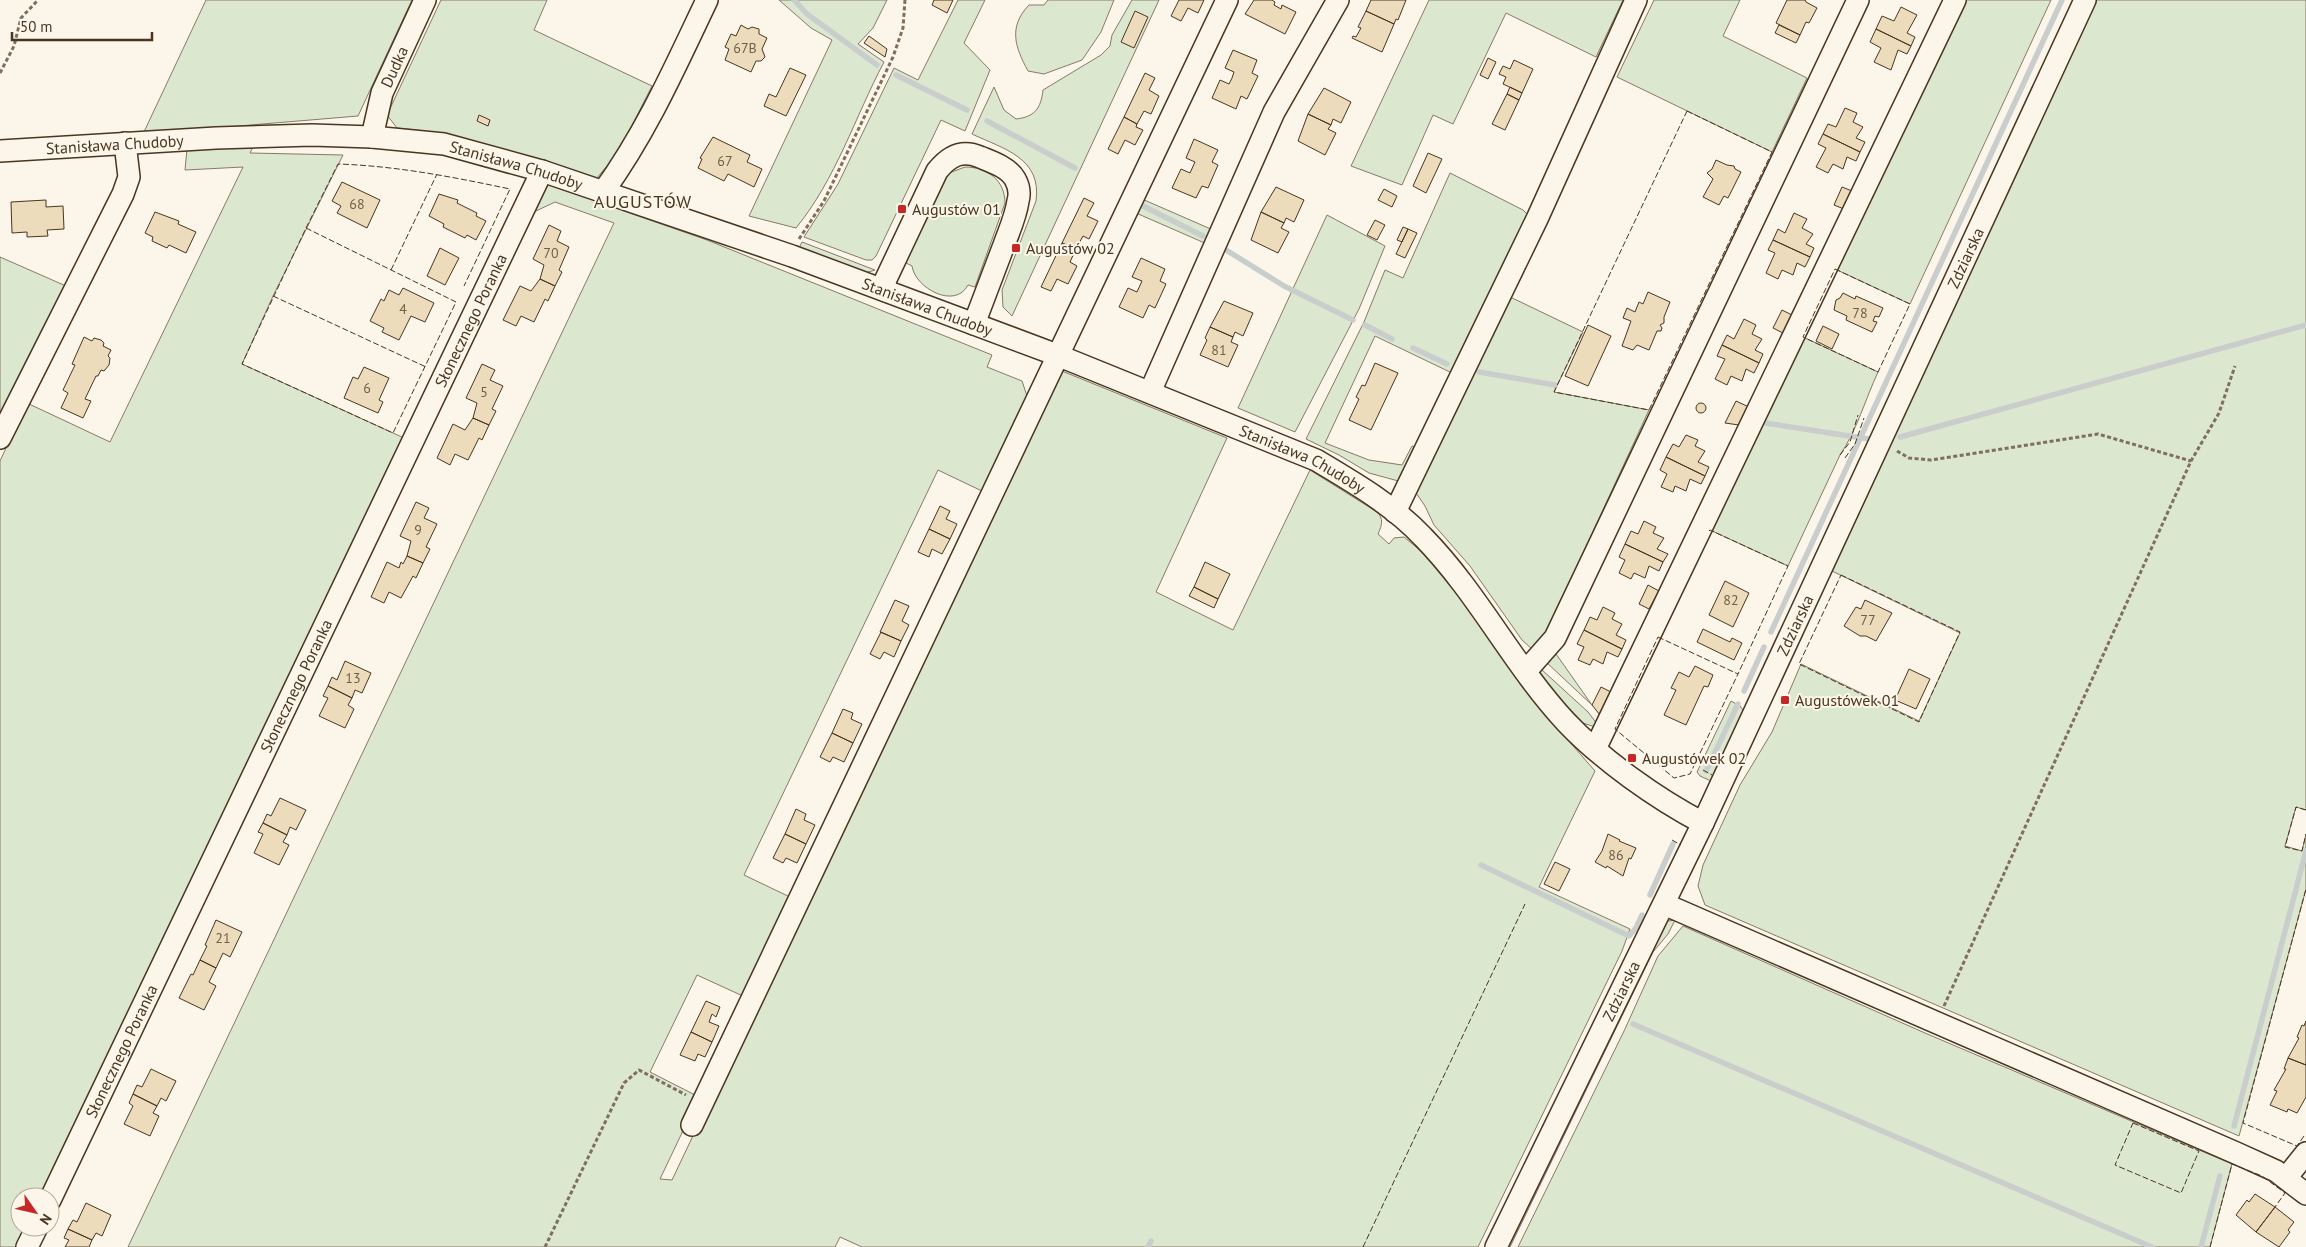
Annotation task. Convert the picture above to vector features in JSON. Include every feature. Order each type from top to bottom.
[{"type":"street","name":"Dudka","points":[[372,137],[382,93],[425,0]]},
{"type":"street","points":[[603,192],[651,118],[707,0]]},
{"type":"street","points":[[692,1125],[1227,0]]},
{"type":"street","points":[[1150,392],[1274,112],[1338,0]]},
{"type":"street","points":[[1395,512],[1538,219],[1636,0]]},
{"type":"street","points":[[1526,671],[1555,638],[1858,0]]},
{"type":"street","points":[[1595,749],[1955,0]]},
{"type":"street","name":"Zdziarska","points":[[1496,1247],[1703,823],[2085,0]]},
{"type":"street","name":"Stanisława Chudoby","points":[[0,151],[125,143],[312,135],[372,137],[444,144],[542,171],[792,256],[1057,355],[1316,460],[1352,481],[1395,512],[1422,535],[1448,563],[1526,671],[1566,722],[1595,749],[1673,806],[1703,823]]},
{"type":"street","points":[[0,438],[123,194],[129,177],[125,143]]},
{"type":"street","points":[[886,291],[885,281],[937,171],[944,163],[956,155],[975,155],[999,165],[1012,174],[1019,193],[1014,218],[974,324]]},
{"type":"street","name":"Słonecznego Poranka","points":[[56,1187],[542,171]]},
{"type":"street","points":[[1664,904],[2236,1152],[2286,1178],[2306,1194]]},
{"type":"street","points":[[2286,1178],[2306,1153]]},
{"type":"path","points":[[0,73],[14,46],[21,18],[38,0]]},
{"type":"path","points":[[792,256],[800,238],[824,201],[893,57],[903,28],[905,0]]},
{"type":"path","points":[[1936,1023],[2191,461],[2219,413],[2235,366]]},
{"type":"path","points":[[1880,442],[1909,458],[1931,460],[2098,434],[2191,461]]},
{"type":"path","points":[[545,1247],[624,1083],[639,1070],[702,1104]]},
{"type":"green space","points":[[206,0],[412,0],[358,116],[143,134]]},
{"type":"green space","points":[[441,0],[547,0],[534,30],[652,86],[618,153],[596,179],[425,131],[397,128],[387,115]]},
{"type":"green space","points":[[779,0],[887,0],[873,28],[858,44],[884,62],[823,189],[796,228],[749,216],[832,40],[811,28]]},
{"type":"green space","points":[[958,0],[985,0],[964,43],[990,70],[965,131],[941,120],[876,256],[872,260],[866,260],[804,237],[838,184],[894,68],[918,80]]},
{"type":"green space","points":[[1048,0],[1114,0],[1101,32],[1082,60],[1044,74],[1028,71],[1017,45],[1016,29],[1022,13],[1029,5],[1044,5]]},
{"type":"green space","points":[[1132,0],[1159,0],[1012,316],[1003,307],[1002,290],[1036,201],[1036,186],[1033,175],[1027,165],[1018,157],[1008,150],[972,134],[994,87],[1004,110],[1016,119],[1028,116],[1036,111],[1043,90],[1101,55],[1110,46],[1112,35]]},
{"type":"green space","points":[[1429,0],[1623,0],[1596,57],[1506,13],[1453,124],[1433,115],[1402,185],[1351,166]]},
{"type":"green space","points":[[1654,0],[1740,0],[1723,36],[1807,78],[1772,152],[1617,77]]},
{"type":"green space","points":[[1965,0],[2051,0],[1910,304],[1835,269]]},
{"type":"green space","points":[[2097,0],[2306,0],[2306,810],[2296,807],[2285,846],[2302,851],[2306,834],[2306,889],[2239,1136],[1705,905],[1698,886],[1703,865],[1740,785],[1772,732],[1801,664],[1919,721],[1960,633],[1832,571]]},
{"type":"green space","points":[[254,145],[250,153],[343,155],[273,296],[242,364],[404,438],[45,1187],[10,1187],[10,1237],[21,1237],[16,1247],[0,1247],[0,461],[27,403],[110,442],[243,167],[185,170],[187,149]]},
{"type":"green space","points":[[965,167],[981,169],[993,176],[1002,188],[1005,203],[975,287],[968,285],[962,292],[954,296],[945,296],[936,293],[920,282],[912,266],[906,263],[944,179],[949,173]]},
{"type":"green space","points":[[1450,173],[1523,210],[1530,217],[1454,374],[1375,336],[1325,443],[1369,460],[1402,465],[1412,446],[1419,448],[1402,482],[1369,473],[1339,455],[1306,439],[1364,322],[1385,270],[1403,278]]},
{"type":"green space","points":[[555,182],[624,201],[621,210],[707,240],[992,355],[987,367],[1022,381],[1028,399],[984,492],[938,470],[744,875],[792,898],[745,997],[697,975],[650,1072],[699,1097],[660,1179],[672,1180],[1057,369],[1227,438],[1156,592],[1233,630],[1310,470],[1377,512],[1382,522],[1378,534],[1389,544],[1394,538],[1404,537],[1421,551],[1456,589],[1534,701],[1595,771],[1539,887],[1630,929],[1622,951],[1478,1247],[862,1247],[840,1237],[835,1247],[128,1247],[614,223],[555,202],[536,211],[534,204],[543,187]]},
{"type":"green space","points":[[1142,199],[1213,230],[1207,244],[1136,213]]},
{"type":"green space","points":[[1327,215],[1385,246],[1359,309],[1295,432],[1238,408]]},
{"type":"green space","points":[[802,242],[875,270],[865,273],[799,248]]},
{"type":"green space","points":[[0,257],[66,286],[0,423]]},
{"type":"green space","points":[[1506,295],[1583,332],[1554,392],[1649,410],[1543,640],[1533,650],[1522,640],[1470,566],[1434,525],[1425,506],[1414,490]]},
{"type":"green space","points":[[1803,337],[1878,372],[1856,425],[1788,566],[1710,530]]},
{"type":"green space","points":[[1555,649],[1556,654],[1592,705],[1545,661]]},
{"type":"green space","points":[[1541,669],[1588,712],[1598,725],[1592,726],[1583,723],[1544,682],[1540,674]]},
{"type":"green space","points":[[1731,701],[1740,706],[1745,713],[1711,781],[1700,776],[1697,772]]},
{"type":"green space","points":[[1675,920],[1668,934],[1653,952],[1510,1247],[1506,1247],[1662,927],[1668,921]]},
{"type":"green space","points":[[1683,926],[1925,1033],[2232,1164],[2210,1247],[1518,1247],[1625,1029],[1658,956]]},
{"type":"building","points":[[934,0],[953,0],[947,13],[932,5]]},
{"type":"building","points":[[1179,0],[1204,0],[1198,13],[1188,8],[1181,21],[1171,16]]},
{"type":"building","points":[[1254,0],[1272,0],[1275,2],[1274,5],[1281,9],[1282,5],[1296,12],[1285,34],[1245,14]]},
{"type":"building","points":[[1371,0],[1406,0],[1398,20],[1396,19],[1394,24],[1366,11]]},
{"type":"building","points":[[1787,0],[1805,0],[1817,8],[1809,23],[1806,22],[1800,35],[1776,23]]},
{"type":"building","points":[[1901,7],[1917,15],[1907,33],[1915,37],[1911,46],[1876,29],[1882,16],[1894,21]]},
{"type":"building","points":[[1135,11],[1148,17],[1134,48],[1121,42]]},
{"type":"building","points":[[1366,11],[1394,24],[1382,52],[1352,38],[1353,36],[1356,37],[1361,28],[1358,27]]},
{"type":"building","points":[[741,25],[748,29],[752,27],[759,29],[759,34],[767,38],[762,49],[765,57],[761,61],[756,61],[751,72],[725,60],[729,49],[725,47],[731,34],[736,36]]},
{"type":"building","points":[[1779,25],[1800,35],[1796,43],[1775,33]]},
{"type":"building","points":[[1876,29],[1911,46],[1907,54],[1898,50],[1891,70],[1874,62],[1881,48],[1870,42]]},
{"type":"building","points":[[869,36],[887,49],[885,57],[864,43]]},
{"type":"building","points":[[1233,50],[1257,60],[1252,73],[1258,76],[1247,99],[1241,96],[1236,109],[1212,98],[1220,80],[1229,84],[1232,78],[1234,72],[1225,68]]},
{"type":"building","points":[[1488,58],[1496,62],[1488,79],[1480,75]]},
{"type":"building","points":[[1514,60],[1533,69],[1522,93],[1503,84],[1506,77],[1499,74],[1503,66],[1510,69]]},
{"type":"building","points":[[790,68],[806,75],[786,116],[764,106],[769,94],[776,97]]},
{"type":"building","points":[[1145,73],[1155,78],[1149,90],[1159,96],[1151,114],[1144,111],[1137,124],[1124,117]]},
{"type":"building","points":[[1510,87],[1522,93],[1519,100],[1507,94]]},
{"type":"building","points":[[1324,88],[1351,102],[1341,123],[1333,119],[1331,125],[1308,114]]},
{"type":"building","points":[[1507,94],[1519,100],[1505,130],[1492,124]]},
{"type":"building","points":[[1845,108],[1857,113],[1853,122],[1863,127],[1856,138],[1865,142],[1860,152],[1823,134],[1828,124],[1836,127]]},
{"type":"building","points":[[1308,114],[1331,125],[1328,129],[1336,133],[1325,155],[1298,141]]},
{"type":"building","points":[[479,115],[490,120],[488,126],[477,121]]},
{"type":"building","points":[[1124,117],[1137,124],[1136,127],[1143,130],[1135,145],[1125,140],[1118,154],[1108,149]]},
{"type":"building","points":[[1823,134],[1860,152],[1856,161],[1847,157],[1843,169],[1833,164],[1828,173],[1816,167],[1826,148],[1818,144]]},
{"type":"building","points":[[713,137],[750,155],[747,162],[762,169],[754,187],[728,174],[724,181],[698,168],[702,159],[700,158]]},
{"type":"building","points":[[1194,139],[1218,150],[1212,162],[1218,165],[1208,188],[1202,186],[1196,198],[1172,188],[1181,169],[1190,173],[1195,162],[1186,158]]},
{"type":"building","points":[[1428,153],[1442,159],[1426,193],[1413,186]]},
{"type":"building","points":[[1716,160],[1734,166],[1735,169],[1741,172],[1728,198],[1724,196],[1719,205],[1703,197],[1713,179],[1707,173],[1712,169]]},
{"type":"building","points":[[342,182],[380,200],[367,228],[337,213],[341,206],[332,201]]},
{"type":"building","points":[[1276,187],[1304,200],[1294,222],[1286,218],[1284,223],[1261,212]]},
{"type":"building","points":[[1842,187],[1852,191],[1844,209],[1834,205]]},
{"type":"building","points":[[1384,189],[1397,196],[1392,207],[1378,200]]},
{"type":"building","points":[[439,194],[458,200],[457,203],[477,213],[476,216],[486,221],[476,240],[467,235],[465,238],[443,227],[444,224],[429,216]]},
{"type":"building","points":[[1084,198],[1094,203],[1087,216],[1098,221],[1089,239],[1083,236],[1076,249],[1062,243]]},
{"type":"building","points":[[46,200],[46,207],[63,206],[64,229],[47,230],[48,236],[27,237],[27,232],[12,233],[11,202]]},
{"type":"building","points":[[155,212],[179,221],[178,224],[196,232],[186,253],[169,245],[167,248],[152,241],[153,237],[145,233]]},
{"type":"building","points":[[1261,212],[1284,223],[1281,228],[1289,232],[1278,253],[1251,240]]},
{"type":"building","points":[[1794,213],[1807,219],[1802,228],[1813,234],[1806,244],[1814,248],[1810,257],[1773,240],[1778,229],[1785,233]]},
{"type":"building","points":[[1375,220],[1385,225],[1377,240],[1367,235]]},
{"type":"building","points":[[549,225],[561,231],[557,241],[569,247],[559,270],[562,272],[555,286],[540,279],[544,265],[533,259]]},
{"type":"building","points":[[1403,227],[1408,229],[1402,242],[1397,240]]},
{"type":"building","points":[[1408,229],[1417,233],[1405,258],[1396,254]]},
{"type":"building","points":[[1773,240],[1810,257],[1805,267],[1797,263],[1793,275],[1782,270],[1778,279],[1766,273],[1775,253],[1768,250]]},
{"type":"building","points":[[1062,243],[1076,249],[1070,262],[1077,266],[1068,284],[1057,279],[1051,291],[1041,287]]},
{"type":"building","points":[[440,248],[459,258],[445,285],[427,276]]},
{"type":"building","points":[[1141,258],[1165,269],[1160,281],[1166,284],[1155,308],[1149,305],[1143,318],[1119,307],[1128,288],[1137,292],[1142,281],[1132,277]]},
{"type":"building","points":[[540,279],[555,286],[548,301],[545,299],[534,322],[521,316],[516,326],[503,320],[520,286],[531,291]]},
{"type":"building","points":[[403,288],[434,303],[425,322],[411,316],[399,340],[382,332],[384,328],[370,321],[381,299],[384,301],[389,290],[399,295]]},
{"type":"building","points":[[1648,292],[1670,302],[1664,317],[1664,323],[1660,325],[1661,331],[1657,331],[1649,350],[1637,345],[1633,350],[1622,346],[1631,321],[1623,318],[1627,308],[1635,312],[1639,302],[1643,304]]},
{"type":"building","points":[[1843,293],[1855,299],[1856,296],[1883,308],[1879,317],[1875,316],[1873,321],[1877,322],[1872,332],[1846,320],[1847,316],[1834,310],[1836,300]]},
{"type":"building","points":[[1224,301],[1253,313],[1243,336],[1235,332],[1233,337],[1210,327]]},
{"type":"building","points":[[1782,310],[1792,315],[1783,333],[1773,328]]},
{"type":"building","points":[[1744,319],[1756,325],[1752,334],[1762,339],[1755,350],[1763,354],[1759,363],[1722,345],[1727,335],[1734,339]]},
{"type":"building","points":[[1588,325],[1611,336],[1588,386],[1565,376]]},
{"type":"building","points":[[1823,326],[1839,334],[1832,349],[1816,341]]},
{"type":"building","points":[[1210,327],[1233,337],[1231,342],[1238,345],[1228,367],[1200,355],[1207,340],[1205,338]]},
{"type":"building","points":[[84,337],[92,341],[94,338],[101,340],[104,343],[103,346],[111,350],[108,356],[110,358],[109,365],[96,376],[85,399],[91,401],[83,418],[61,408],[68,393],[63,390],[75,365],[72,364]]},
{"type":"building","points":[[1722,345],[1759,363],[1754,373],[1746,369],[1742,381],[1731,376],[1727,385],[1715,379],[1725,359],[1717,356]]},
{"type":"building","points":[[1375,363],[1398,373],[1371,430],[1349,420],[1359,399],[1356,397],[1362,385],[1365,386]]},
{"type":"building","points":[[482,364],[495,370],[490,380],[503,386],[492,409],[496,411],[489,425],[473,418],[477,403],[466,398]]},
{"type":"building","points":[[364,367],[389,378],[379,400],[383,402],[378,413],[344,398],[353,377],[358,379]]},
{"type":"building","points":[[1736,401],[1749,407],[1739,425],[1725,423]]},
{"type":"building","points":[[1699,403],[1703,403],[1706,408],[1705,412],[1699,413],[1696,410],[1696,406]]},
{"type":"building","points":[[473,418],[489,425],[482,440],[479,438],[468,460],[455,454],[450,465],[437,458],[453,424],[465,430]]},
{"type":"building","points":[[1686,435],[1698,440],[1695,446],[1705,451],[1698,462],[1709,467],[1705,476],[1666,457],[1673,444],[1679,447]]},
{"type":"building","points":[[1666,457],[1705,476],[1701,484],[1690,479],[1686,491],[1675,486],[1673,492],[1661,487],[1667,474],[1660,470]]},
{"type":"building","points":[[416,502],[429,508],[424,518],[437,524],[426,547],[430,549],[423,563],[407,556],[411,541],[400,536]]},
{"type":"building","points":[[940,506],[950,511],[946,519],[957,524],[950,539],[929,529]]},
{"type":"building","points":[[1644,521],[1656,527],[1653,533],[1664,538],[1657,549],[1668,554],[1663,562],[1625,544],[1631,531],[1638,534]]},
{"type":"building","points":[[929,529],[950,539],[942,554],[932,549],[929,557],[918,552]]},
{"type":"building","points":[[1625,544],[1663,562],[1659,571],[1649,566],[1645,578],[1634,573],[1631,579],[1619,573],[1625,560],[1619,557]]},
{"type":"building","points":[[407,556],[423,563],[416,578],[413,576],[401,598],[389,592],[384,603],[371,597],[387,562],[399,568],[401,562],[403,564]]},
{"type":"building","points":[[1205,562],[1230,574],[1218,599],[1194,587]]},
{"type":"building","points":[[1725,581],[1749,593],[1733,627],[1709,615]]},
{"type":"building","points":[[1648,585],[1659,591],[1649,609],[1639,604]]},
{"type":"building","points":[[1194,587],[1218,599],[1214,608],[1189,596]]},
{"type":"building","points":[[895,600],[909,606],[902,621],[909,625],[901,641],[880,632]]},
{"type":"building","points":[[1865,600],[1892,613],[1876,641],[1866,636],[1860,636],[1844,626],[1856,607],[1861,609]]},
{"type":"building","points":[[1603,607],[1615,613],[1612,619],[1622,624],[1616,635],[1626,640],[1622,649],[1584,630],[1590,617],[1597,620]]},
{"type":"building","points":[[1703,629],[1730,642],[1732,638],[1742,643],[1734,660],[1697,642]]},
{"type":"building","points":[[1584,630],[1622,649],[1618,657],[1607,652],[1603,664],[1593,659],[1590,665],[1578,660],[1584,647],[1577,644]]},
{"type":"building","points":[[881,632],[901,641],[894,657],[884,652],[880,659],[870,654]]},
{"type":"building","points":[[345,661],[371,673],[362,693],[355,690],[352,698],[328,686],[332,677],[337,680]]},
{"type":"building","points":[[1695,666],[1713,675],[1708,687],[1704,686],[1686,725],[1664,715],[1676,690],[1671,688],[1679,672],[1689,677]]},
{"type":"building","points":[[1909,669],[1930,679],[1916,709],[1895,700]]},
{"type":"building","points":[[328,686],[352,698],[348,705],[354,709],[345,728],[319,716],[328,698],[323,696]]},
{"type":"building","points":[[1601,687],[1611,692],[1600,715],[1592,705]]},
{"type":"building","points":[[843,709],[853,713],[851,719],[862,724],[853,743],[832,733]]},
{"type":"building","points":[[832,733],[853,743],[844,762],[833,757],[830,762],[820,757]]},
{"type":"building","points":[[280,798],[306,810],[296,830],[290,827],[287,835],[263,823],[267,814],[271,816]]},
{"type":"building","points":[[796,809],[806,814],[804,820],[815,825],[806,844],[785,834]]},
{"type":"building","points":[[263,823],[287,835],[283,842],[289,845],[279,865],[254,853],[263,834],[258,832]]},
{"type":"building","points":[[785,834],[806,844],[797,863],[786,858],[783,863],[773,858]]},
{"type":"building","points":[[1608,834],[1636,848],[1631,859],[1629,858],[1623,876],[1607,866],[1606,868],[1595,862],[1602,851]]},
{"type":"building","points":[[1555,862],[1570,869],[1559,891],[1544,884]]},
{"type":"building","points":[[216,920],[242,932],[230,957],[223,953],[216,968],[200,960]]},
{"type":"building","points":[[200,960],[216,968],[209,982],[216,986],[204,1010],[179,998]]},
{"type":"building","points":[[706,1001],[720,1007],[716,1017],[712,1014],[709,1022],[719,1026],[712,1042],[691,1032]]},
{"type":"building","points":[[2306,1021],[2306,1065],[2288,1058],[2299,1038],[2297,1037],[2302,1025],[2304,1026]]},
{"type":"building","points":[[691,1032],[712,1042],[705,1057],[698,1054],[695,1061],[680,1055]]},
{"type":"building","points":[[2288,1058],[2306,1065],[2306,1097],[2297,1113],[2288,1109],[2287,1112],[2270,1105],[2277,1091],[2274,1090],[2286,1069],[2284,1069]]},
{"type":"building","points":[[151,1069],[176,1081],[166,1101],[161,1098],[157,1106],[133,1094],[137,1085],[142,1087]]},
{"type":"building","points":[[133,1094],[157,1106],[153,1113],[159,1116],[150,1136],[124,1124],[133,1106],[129,1103]]},
{"type":"building","points":[[2255,1194],[2275,1207],[2256,1232],[2236,1215],[2247,1200],[2249,1202]]},
{"type":"building","points":[[86,1203],[111,1215],[102,1236],[96,1233],[92,1240],[68,1229],[73,1220],[77,1222]]},
{"type":"building","points":[[2275,1207],[2294,1222],[2288,1230],[2290,1232],[2279,1247],[2256,1232]]},
{"type":"building","points":[[68,1229],[92,1240],[89,1247],[65,1247],[69,1240],[64,1238]]},
{"type":"waterway","points":[[794,0],[807,14],[877,65]]},
{"type":"waterway","points":[[1771,632],[2062,0]]},
{"type":"waterway","points":[[896,75],[967,110]]},
{"type":"waterway","points":[[987,121],[1075,168]]},
{"type":"waterway","points":[[1141,205],[1203,236]]},
{"type":"waterway","points":[[1226,250],[1284,286],[1353,320]]},
{"type":"waterway","points":[[1365,325],[1392,339]]},
{"type":"waterway","points":[[1900,437],[2306,325]]},
{"type":"waterway","points":[[1413,348],[1447,364]]},
{"type":"waterway","points":[[1479,372],[1555,385]]},
{"type":"waterway","points":[[1765,423],[1869,439]]},
{"type":"waterway","points":[[1744,691],[1764,647]]},
{"type":"waterway","points":[[1706,771],[1738,704]]},
{"type":"waterway","points":[[1650,895],[1673,844]]},
{"type":"waterway","points":[[2234,1126],[2306,851]]},
{"type":"waterway","points":[[1481,865],[1629,936],[1636,928],[1642,915]]},
{"type":"waterway","points":[[1633,1024],[2152,1247]]},
{"type":"waterway","points":[[2201,1247],[2220,1176]]},
{"type":"waterway","points":[[1148,1247],[1151,1241]]},
{"type":"fence","points":[[1687,111],[1772,152],[1649,410],[1554,392],[1687,111]]},
{"type":"fence","points":[[306,228],[338,164],[446,176],[510,189],[464,286]]},
{"type":"fence","points":[[391,270],[437,174]]},
{"type":"fence","points":[[306,228],[456,302],[393,433],[242,364],[306,228]]},
{"type":"fence","points":[[1835,269],[1910,304],[1878,372],[1803,337],[1835,269]]},
{"type":"fence","points":[[273,296],[426,367]]},
{"type":"fence","points":[[1840,455],[1850,442],[1858,415]]},
{"type":"fence","points":[[1845,458],[1855,444],[1864,418]]},
{"type":"fence","points":[[1709,531],[1788,566],[1738,674]]},
{"type":"fence","points":[[1841,575],[1960,632],[1919,722],[1799,664],[1841,575]]},
{"type":"fence","points":[[1658,637],[1738,674],[1690,774],[1674,778],[1615,729],[1658,637]]},
{"type":"fence","points":[[1703,770],[1712,775]]},
{"type":"fence","points":[[2306,810],[2296,807],[2285,847],[2302,851],[2306,834]]},
{"type":"fence","points":[[1672,840],[1681,845]]},
{"type":"fence","points":[[2304,1136],[2297,1146],[2243,1123],[2306,889]]},
{"type":"fence","points":[[1363,1247],[1525,904]]},
{"type":"fence","points":[[2133,1123],[2199,1151],[2181,1193],[2115,1165],[2133,1123]]},
{"type":"fence","points":[[2210,1247],[2232,1164],[2262,1176],[2285,1193],[2275,1207]]},
{"type":"place","name":"Augustów 01","points":[[902,209]]},
{"type":"place","name":"Augustów 02","points":[[1016,248]]},
{"type":"place","name":"Augustówek 01","points":[[1785,700]]},
{"type":"place","name":"Augustówek 02","points":[[1632,758]]},
{"type":"district","name":"AUGUSTÓW","points":[[643,201]]}]
